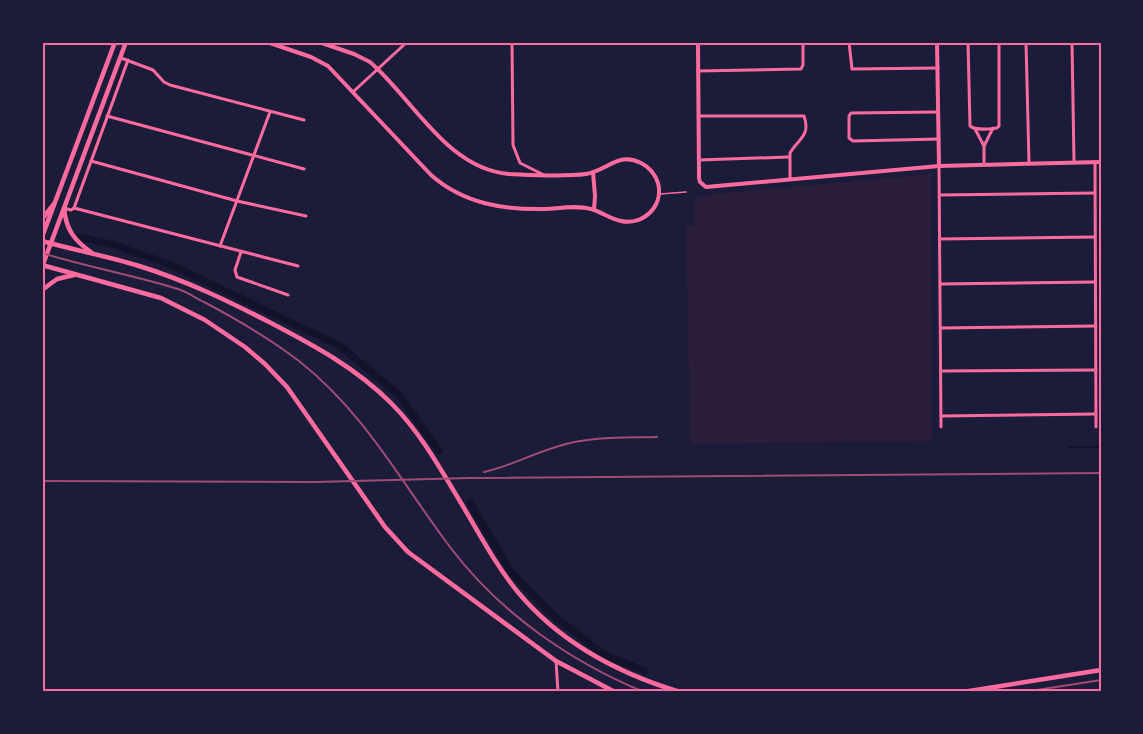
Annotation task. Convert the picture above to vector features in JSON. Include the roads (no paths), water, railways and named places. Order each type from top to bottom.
[{"type":"main road","points":[[115,42],[42,239],[50,244],[138,266],[190,284],[331,355],[357,373],[392,404],[418,435],[507,578],[549,624],[585,651],[610,665],[680,692]]},
{"type":"main road","points":[[126,42],[42,266],[171,302],[232,337],[265,364],[287,387],[385,528],[413,556],[556,661],[615,692]]},
{"type":"main road","points":[[42,219],[54,204]]},
{"type":"main road","points":[[64,208],[66,223],[72,236],[95,255]]},
{"type":"main road","points":[[42,290],[57,279],[78,275]]},
{"type":"main road","points":[[963,692],[1101,670]]},
{"type":"street","points":[[267,42],[320,60],[336,72],[431,175],[441,184],[466,198],[508,208],[584,207],[619,221],[638,220],[653,209],[659,194],[655,176],[650,169],[636,160],[617,160],[586,174],[544,175],[498,172],[474,164],[447,145],[378,68],[354,54],[319,42]]},
{"type":"street","points":[[354,91],[407,42]]},
{"type":"street","points":[[512,42],[513,145],[520,163],[544,175]]},
{"type":"street","points":[[698,42],[699,178],[703,185],[709,187],[939,166],[1101,162]]},
{"type":"street","points":[[698,71],[800,69],[803,66],[803,42]]},
{"type":"street","points":[[849,42],[852,69],[938,68]]},
{"type":"street","points":[[937,42],[941,427]]},
{"type":"street","points":[[968,42],[969,126],[975,129],[999,126],[999,42]]},
{"type":"street","points":[[1026,42],[1029,163]]},
{"type":"street","points":[[1072,42],[1074,162]]},
{"type":"street","points":[[120,57],[153,70],[170,85],[304,120]]},
{"type":"street","points":[[74,208],[128,60]]},
{"type":"street","points":[[220,246],[270,112]]},
{"type":"street","points":[[938,112],[851,113],[849,115],[849,138],[853,141],[939,139]]},
{"type":"street","points":[[107,116],[304,169]]},
{"type":"street","points":[[699,116],[802,116],[806,119],[804,136],[791,150],[790,179]]},
{"type":"street","points":[[984,164],[984,146],[993,128]]},
{"type":"street","points":[[975,129],[984,146]]},
{"type":"street","points":[[699,160],[789,157]]},
{"type":"street","points":[[92,161],[237,201],[306,216]]},
{"type":"street","points":[[1095,162],[1096,427]]},
{"type":"street","points":[[593,172],[594,210]]},
{"type":"street","points":[[940,195],[1095,193]]},
{"type":"street","points":[[64,208],[71,210],[74,208],[298,266]]},
{"type":"street","points":[[940,239],[1095,237]]},
{"type":"street","points":[[241,252],[235,270],[237,277],[288,295]]},
{"type":"street","points":[[940,284],[1095,282]]},
{"type":"street","points":[[940,328],[1096,326]]},
{"type":"street","points":[[941,371],[1096,370]]},
{"type":"street","points":[[941,416],[1096,414]]},
{"type":"street","points":[[556,661],[558,692]]},
{"type":"lane","points":[[659,194],[686,192]]},
{"type":"waterway","points":[[80,237],[111,244],[169,264],[340,346],[399,395],[439,451]]},
{"type":"waterway","points":[[1068,447],[1101,447]]},
{"type":"waterway","points":[[470,503],[511,572],[553,615],[603,654],[645,671]]},
{"type":"railway","points":[[42,253],[182,290],[242,323],[299,361],[343,402],[362,425],[450,547],[490,593],[537,632],[563,650],[616,680],[644,692]]},
{"type":"railway","points":[[484,472],[571,443],[608,438],[657,437]]},
{"type":"railway","points":[[42,481],[315,482],[470,478],[1101,473]]},
{"type":"railway","points":[[1024,692],[1101,680]]}]
